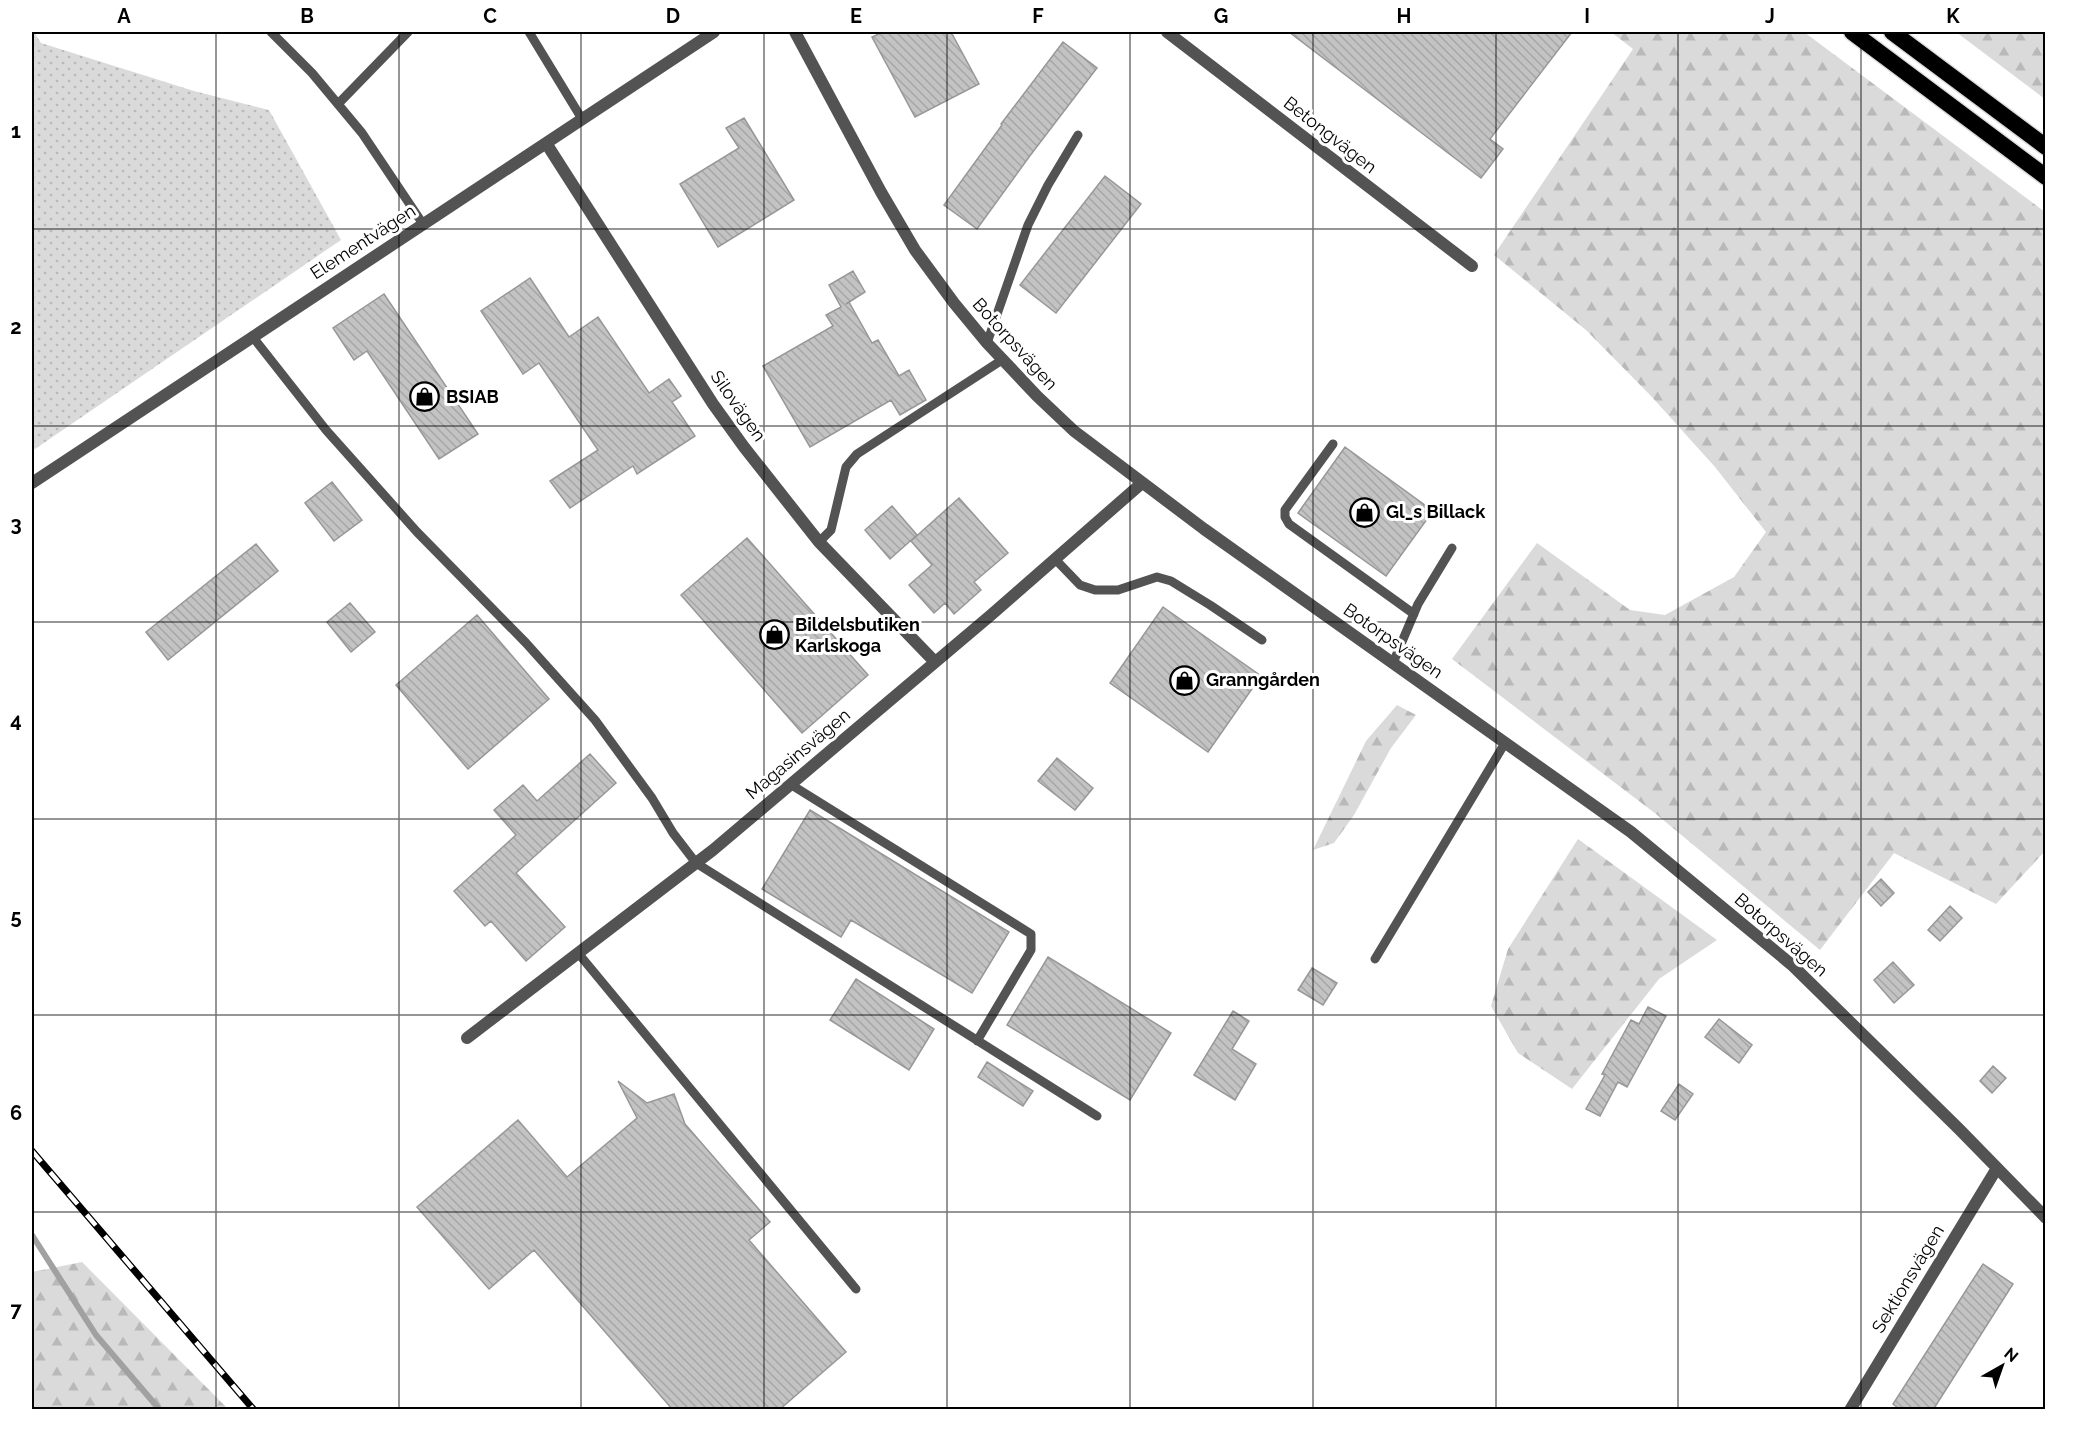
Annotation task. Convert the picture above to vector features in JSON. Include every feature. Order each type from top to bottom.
[{"type":"highway","points":[[1852,32],[2046,177]]},
{"type":"highway","points":[[1892,32],[2046,147]]},
{"type":"street","name":"Elementvägen","points":[[32,483],[714,32]]},
{"type":"street","name":"Botorpsvägen","points":[[795,32],[881,192],[915,250],[987,343],[1037,396],[1074,431],[1142,483],[1631,832],[1782,957],[2046,1218]]},
{"type":"street","name":"Betongvägen","points":[[1167,32],[1472,266]]},
{"type":"street","name":"Silovägen","points":[[546,143],[713,404],[744,447],[819,542],[935,662]]},
{"type":"street","name":"Magasinsvägen","points":[[467,1038],[696,863],[935,662],[1142,483]]},
{"type":"street","name":"Sektionsvägen","points":[[1850,1410],[1996,1168]]},
{"type":"lane","points":[[271,32],[312,73],[362,133],[423,224]]},
{"type":"lane","points":[[338,104],[408,32]]},
{"type":"lane","points":[[529,32],[582,119]]},
{"type":"lane","points":[[987,343],[1028,225],[1048,185],[1078,135]]},
{"type":"lane","points":[[252,336],[326,430],[409,524],[526,643],[595,720],[696,863],[1097,1116]]},
{"type":"lane","points":[[819,542],[831,530],[846,467],[857,454],[1002,360]]},
{"type":"lane","points":[[1333,444],[1285,510],[1285,517],[1289,524],[1414,614]]},
{"type":"lane","points":[[1393,663],[1418,604],[1452,548]]},
{"type":"lane","points":[[1055,559],[1080,585],[1095,591],[1118,590],[1157,577],[1172,581],[1262,640]]},
{"type":"lane","points":[[1375,959],[1505,743]]},
{"type":"lane","points":[[790,784],[1031,934],[1031,950],[977,1041]]},
{"type":"lane","points":[[578,953],[856,1289]]},
{"type":"green space","points":[[32,32],[41,43],[194,91],[269,110],[341,240],[32,451]]},
{"type":"green space","points":[[1611,32],[1804,32],[2045,212],[2045,851],[1996,904],[1894,853],[1820,950],[1656,814],[1452,659],[1537,543],[1630,610],[1665,615],[1734,577],[1766,532],[1715,467],[1651,396],[1586,330],[1494,255],[1633,49]]},
{"type":"green space","points":[[1956,32],[2045,32],[2045,99]]},
{"type":"green space","points":[[1397,705],[1416,715],[1391,748],[1354,815],[1334,843],[1313,850],[1366,741]]},
{"type":"green space","points":[[1578,839],[1717,940],[1659,979],[1572,1089],[1518,1053],[1491,1006],[1508,949]]},
{"type":"green space","points":[[82,1262],[228,1409],[32,1409],[32,1272]]},
{"type":"building","points":[[883,32],[951,32],[979,84],[915,117],[872,37]]},
{"type":"building","points":[[1289,32],[1572,32],[1490,139],[1503,149],[1481,178]]},
{"type":"building","points":[[1063,42],[1097,68],[977,229],[944,205]]},
{"type":"building","points":[[744,118],[794,200],[718,247],[680,184],[739,148],[726,128]]},
{"type":"building","points":[[1105,176],[1141,204],[1056,313],[1020,285]]},
{"type":"building","points":[[853,271],[865,292],[849,302],[872,343],[878,340],[899,376],[909,370],[926,400],[900,415],[891,400],[810,447],[763,366],[833,326],[826,315],[841,307],[829,285]]},
{"type":"building","points":[[530,278],[569,337],[598,317],[649,393],[669,379],[681,396],[672,402],[695,436],[637,474],[633,466],[570,508],[550,481],[598,450],[539,363],[523,374],[481,311]]},
{"type":"building","name":"BSIAB","points":[[384,294],[478,434],[439,459],[367,351],[354,360],[333,328]]},
{"type":"building","name":"Gl_s Billack","points":[[1345,447],[1433,511],[1386,576],[1298,513]]},
{"type":"building","points":[[332,482],[362,520],[334,541],[305,503]]},
{"type":"building","points":[[959,498],[1008,553],[974,582],[981,590],[954,614],[945,603],[934,613],[909,585],[932,565],[911,541]]},
{"type":"building","points":[[892,506],[917,535],[890,559],[865,530]]},
{"type":"building","name":"Bildelsbutiken Karlskoga","points":[[747,538],[868,675],[802,733],[681,595]]},
{"type":"building","points":[[256,544],[278,571],[168,660],[146,632]]},
{"type":"building","points":[[350,603],[375,632],[351,652],[327,622]]},
{"type":"building","name":"Granngården","points":[[1163,607],[1261,676],[1208,752],[1110,683]]},
{"type":"building","points":[[477,615],[549,699],[468,769],[396,685]]},
{"type":"building","points":[[590,754],[616,783],[516,873],[565,927],[526,961],[491,921],[485,926],[454,891],[516,835],[494,810],[523,785],[537,801]]},
{"type":"building","points":[[1057,758],[1093,788],[1075,810],[1038,781]]},
{"type":"building","points":[[810,810],[1009,932],[972,993],[851,920],[841,937],[762,889]]},
{"type":"building","points":[[1881,879],[1894,893],[1881,906],[1868,892]]},
{"type":"building","points":[[1950,906],[1962,918],[1940,941],[1928,930]]},
{"type":"building","points":[[1048,957],[1171,1033],[1130,1100],[1007,1025]]},
{"type":"building","points":[[1893,962],[1914,985],[1894,1003],[1874,980]]},
{"type":"building","points":[[1312,968],[1337,983],[1323,1005],[1298,990]]},
{"type":"building","points":[[856,979],[934,1029],[909,1070],[830,1020]]},
{"type":"building","points":[[1648,1007],[1666,1016],[1627,1087],[1618,1082],[1600,1116],[1586,1109],[1631,1020],[1639,1024]]},
{"type":"building","points":[[1233,1011],[1249,1021],[1232,1049],[1256,1064],[1235,1100],[1194,1075]]},
{"type":"building","points":[[1719,1019],[1752,1045],[1739,1063],[1705,1037]]},
{"type":"building","points":[[987,1062],[1033,1091],[1023,1106],[978,1077]]},
{"type":"building","points":[[1993,1066],[2006,1078],[1992,1093],[1980,1081]]},
{"type":"building","points":[[618,1081],[647,1103],[674,1094],[685,1124],[770,1222],[749,1240],[846,1352],[779,1410],[673,1410],[534,1250],[489,1289],[417,1207],[518,1120],[567,1177],[637,1118]]},
{"type":"building","points":[[1679,1084],[1693,1094],[1675,1120],[1661,1111]]},
{"type":"building","points":[[1983,1264],[2013,1284],[1933,1410],[1901,1410],[1893,1404]]},
{"type":"waterway","points":[[32,1235],[96,1335],[160,1410]]},
{"type":"railway","points":[[32,1151],[254,1410]]},
{"type":"place","name":"BSIAB","points":[[425,397]]},
{"type":"place","name":"Gl_s Billack","points":[[1365,512]]},
{"type":"place","name":"Bildelsbutiken Karlskoga","points":[[774,635]]},
{"type":"place","name":"Granngården","points":[[1185,680]]}]
